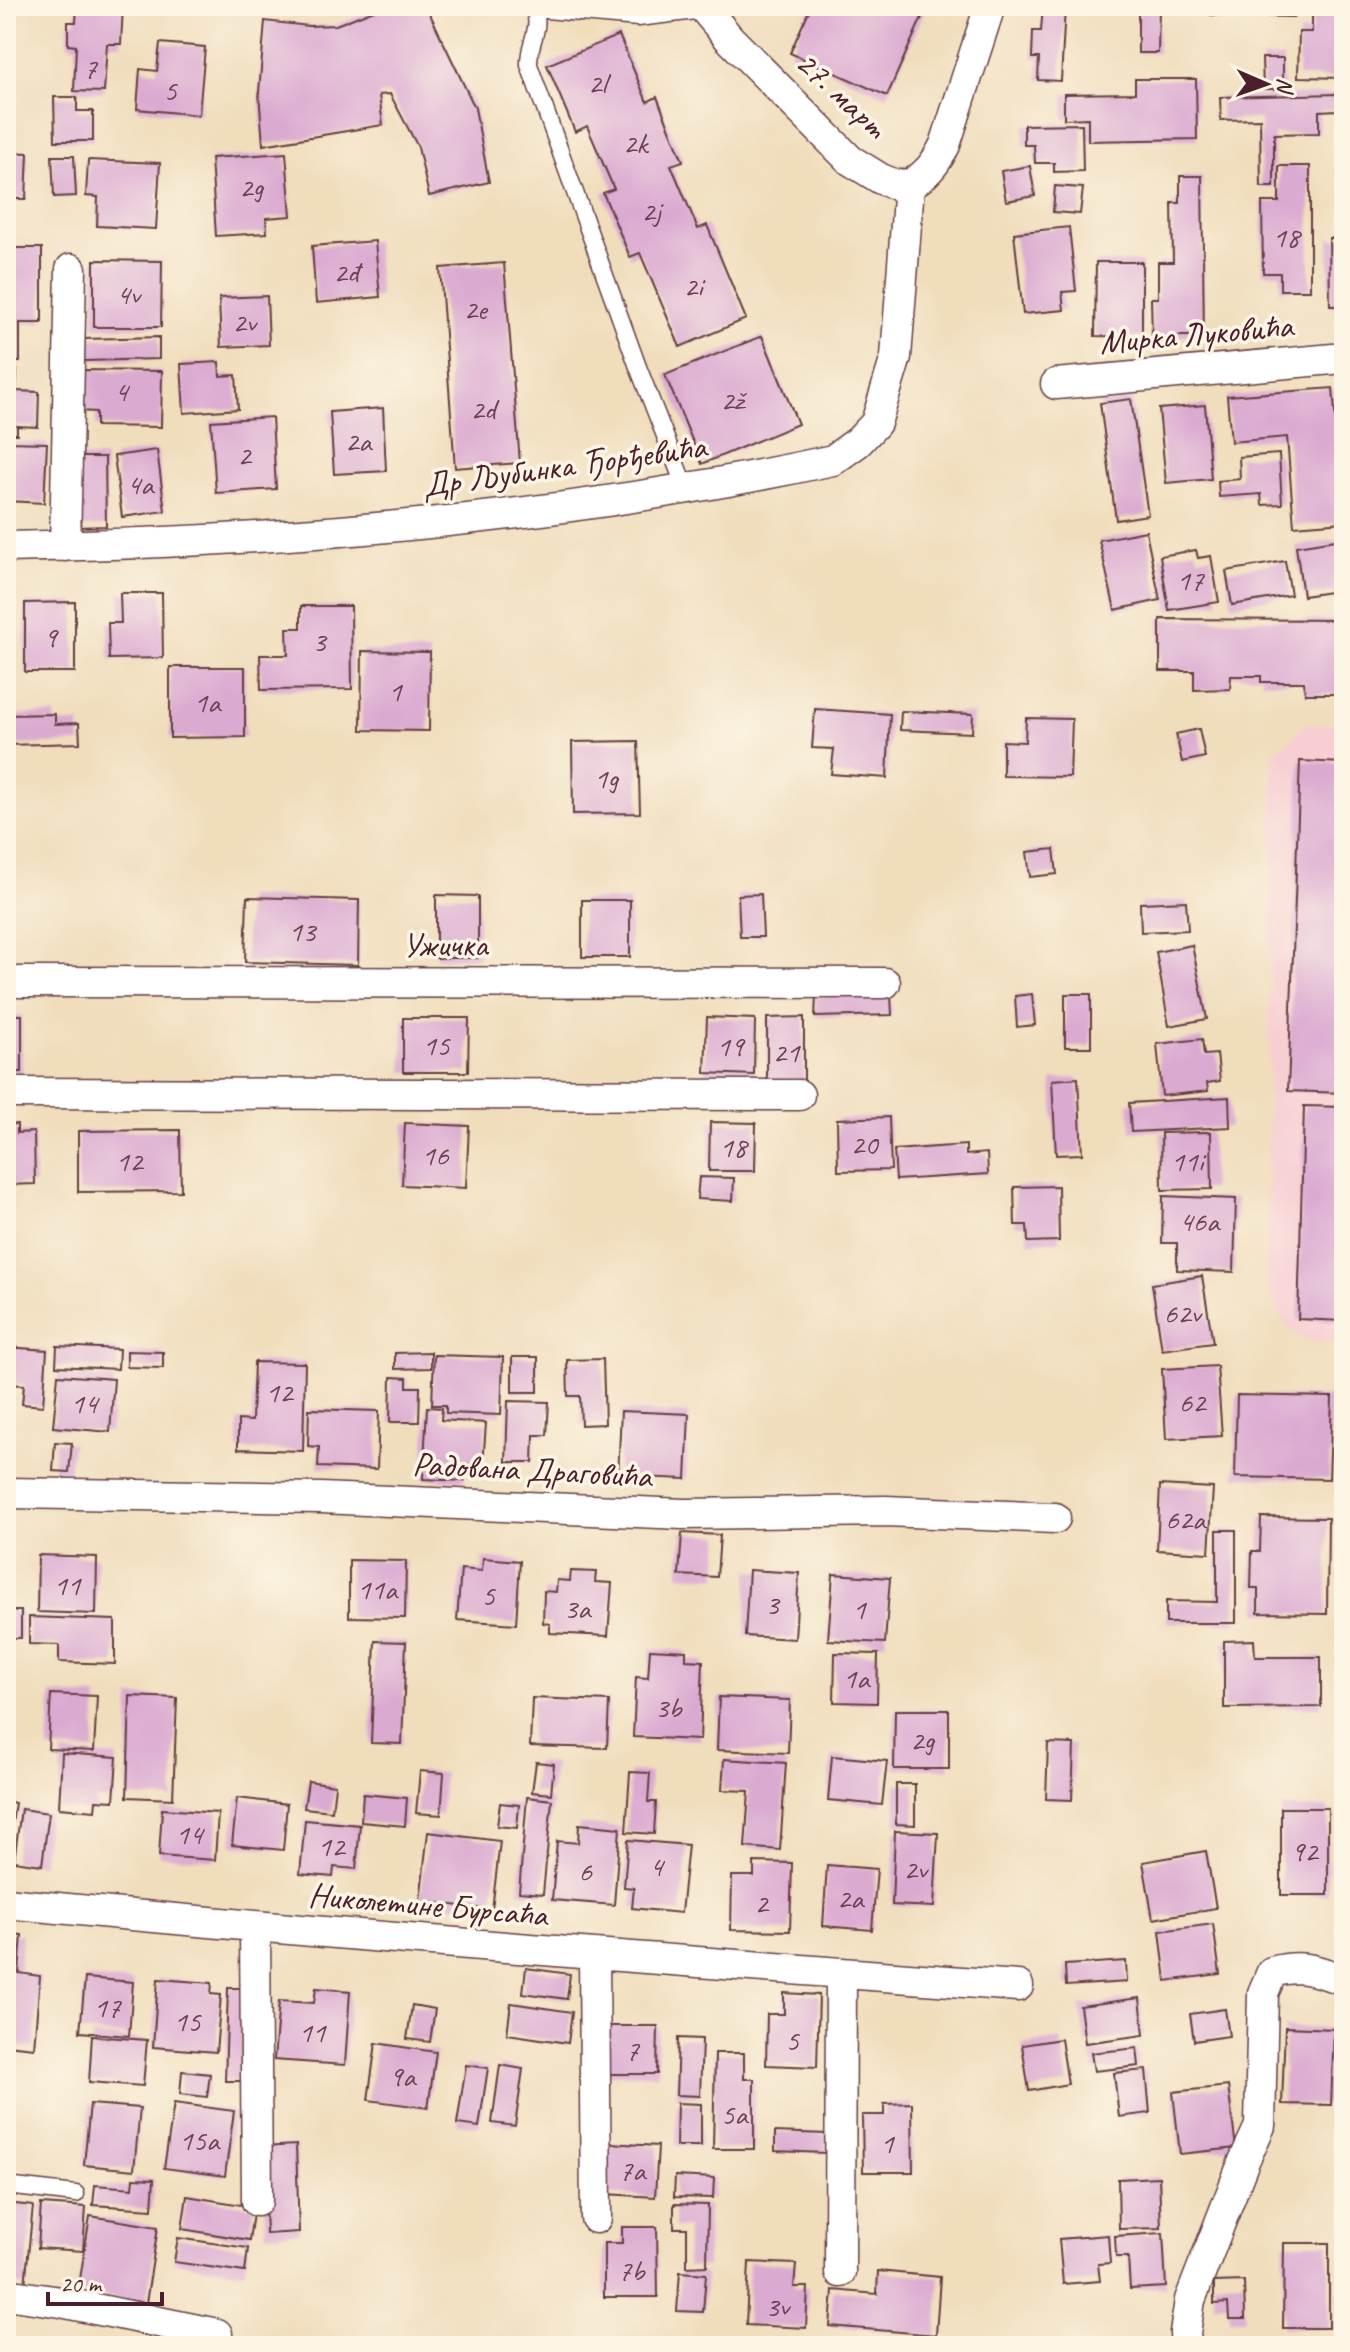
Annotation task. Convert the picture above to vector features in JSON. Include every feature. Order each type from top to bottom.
[{"type":"street","points":[[909,185],[923,178],[935,165],[945,145],[990,6]]},
{"type":"street","name":"27. март","points":[[703,8],[850,160],[881,179],[896,185],[909,185]]},
{"type":"street","name":"Др Љубинка Ђорђевића","points":[[6,547],[372,529],[466,520],[685,487],[833,460],[858,442],[876,423],[896,357],[909,185]]},
{"type":"street","points":[[65,546],[71,269]]},
{"type":"street","name":"Мирка Луковића","points":[[1056,384],[1344,358]]},
{"type":"street","name":"Ужичка","points":[[6,982],[885,983]]},
{"type":"street","points":[[6,1093],[799,1095]]},
{"type":"street","name":"Радована Драговића","points":[[6,1493],[321,1498],[683,1514],[885,1511],[1055,1518]]},
{"type":"street","name":"Николетине Бурсаћа","points":[[6,1903],[255,1928],[594,1956],[1018,1986]]},
{"type":"street","points":[[255,1928],[257,2201]]},
{"type":"street","points":[[594,1956],[596,2218]]},
{"type":"street","points":[[1186,2346],[1190,2300],[1260,2126],[1263,1993],[1267,1983],[1272,1972],[1289,1968],[1312,1968],[1344,1980]]},
{"type":"street","points":[[840,2272],[841,1973]]},
{"type":"street","points":[[6,2294],[217,2334]]},
{"type":"lane","points":[[685,487],[638,367],[529,65],[529,57],[537,32],[534,7],[638,18],[703,8]]},
{"type":"lane","points":[[6,2186],[76,2194]]},
{"type":"shaded area","points":[[1308,723],[1344,725],[1344,1342],[1303,1340],[1283,1323],[1266,1283],[1273,754]]},
{"type":"building","points":[[77,6],[123,6],[121,44],[107,44],[104,92],[74,91],[76,46],[68,45],[68,22],[76,22]]},
{"type":"building","points":[[384,6],[420,6],[428,10],[475,108],[489,182],[429,196],[418,147],[390,94],[379,95],[383,125],[263,145],[259,92],[265,21],[309,26],[336,25]]},
{"type":"building","points":[[811,6],[927,6],[887,96],[790,53]]},
{"type":"building","points":[[1043,6],[1065,6],[1061,81],[1038,80],[1039,58],[1032,58],[1033,31],[1041,31]]},
{"type":"building","points":[[1138,6],[1159,6],[1158,53],[1138,53]]},
{"type":"building","points":[[1210,6],[1296,6],[1295,17],[1210,15]]},
{"type":"building","points":[[1312,6],[1344,6],[1344,78],[1298,77],[1299,32],[1312,32]]},
{"type":"building","points":[[6,20],[9,20],[9,71],[6,71]]},
{"type":"building","points":[[619,35],[647,102],[657,97],[683,161],[671,165],[698,229],[707,225],[746,319],[680,347],[640,253],[630,257],[603,193],[614,189],[587,126],[575,132],[547,65]]},
{"type":"building","points":[[160,43],[205,47],[199,115],[137,109],[140,69],[157,71]]},
{"type":"building","points":[[1262,58],[1283,58],[1283,89],[1263,89]]},
{"type":"building","points":[[1135,79],[1196,79],[1197,139],[1088,141],[1088,118],[1064,119],[1064,94],[1135,93]]},
{"type":"building","points":[[1337,94],[1338,110],[1319,111],[1319,133],[1274,134],[1274,187],[1261,187],[1260,119],[1221,120],[1220,97]]},
{"type":"building","points":[[54,97],[77,97],[77,111],[93,111],[93,141],[55,141]]},
{"type":"building","points":[[1082,124],[1083,171],[1054,172],[1054,163],[1035,163],[1034,145],[1024,145],[1024,125]]},
{"type":"building","points":[[6,152],[28,153],[26,199],[6,199]]},
{"type":"building","points":[[286,153],[291,216],[266,218],[267,233],[216,236],[211,158]]},
{"type":"building","points":[[52,156],[74,156],[76,196],[54,197]]},
{"type":"building","points":[[88,160],[160,163],[156,229],[97,226],[98,197],[86,196]]},
{"type":"building","points":[[1030,166],[1035,196],[1006,201],[1001,171]]},
{"type":"building","points":[[1279,166],[1310,166],[1310,290],[1280,290],[1280,273],[1263,273],[1262,202],[1279,202]]},
{"type":"building","points":[[1180,176],[1202,176],[1204,336],[1152,336],[1151,298],[1158,298],[1158,262],[1173,262],[1172,203],[1180,203]]},
{"type":"building","points":[[1055,186],[1083,188],[1080,214],[1053,212]]},
{"type":"building","points":[[1069,227],[1076,291],[1062,292],[1064,310],[1023,314],[1014,233]]},
{"type":"building","points":[[1329,238],[1344,238],[1344,306],[1330,306]]},
{"type":"building","points":[[375,241],[380,297],[316,303],[312,246]]},
{"type":"building","points":[[6,248],[42,248],[42,323],[20,323],[20,362],[6,362]]},
{"type":"building","points":[[94,260],[162,261],[161,327],[94,327]]},
{"type":"building","points":[[1096,262],[1142,262],[1142,337],[1095,336]]},
{"type":"building","points":[[504,263],[520,463],[455,468],[440,268]]},
{"type":"building","points":[[267,296],[269,345],[221,347],[219,298]]},
{"type":"building","points":[[762,336],[798,424],[702,464],[665,375]]},
{"type":"building","points":[[159,337],[159,359],[84,361],[84,339]]},
{"type":"building","points":[[219,362],[220,376],[236,375],[238,409],[184,413],[181,364]]},
{"type":"building","points":[[6,370],[17,370],[16,391],[39,392],[38,427],[17,426],[17,434],[6,434]]},
{"type":"building","points":[[80,370],[162,371],[161,427],[96,426],[96,412],[80,411]]},
{"type":"building","points":[[1333,388],[1344,522],[1294,526],[1287,437],[1231,442],[1227,396]]},
{"type":"building","points":[[1131,399],[1148,515],[1116,520],[1100,403]]},
{"type":"building","points":[[1205,405],[1211,479],[1166,483],[1159,409]]},
{"type":"building","points":[[383,408],[386,471],[334,474],[330,412]]},
{"type":"building","points":[[272,417],[276,489],[216,493],[211,421]]},
{"type":"building","points":[[6,442],[47,443],[44,503],[6,501]]},
{"type":"building","points":[[157,450],[165,511],[122,517],[114,456]]},
{"type":"building","points":[[1279,454],[1282,504],[1262,505],[1261,494],[1219,497],[1218,481],[1240,479],[1239,457]]},
{"type":"building","points":[[77,457],[105,457],[106,526],[79,527]]},
{"type":"building","points":[[1146,531],[1160,600],[1115,610],[1099,540]]},
{"type":"building","points":[[1336,540],[1338,550],[1344,549],[1344,590],[1303,596],[1296,546]]},
{"type":"building","points":[[1196,550],[1198,558],[1211,556],[1219,602],[1169,610],[1160,556]]},
{"type":"building","points":[[1285,561],[1291,595],[1232,605],[1226,571]]},
{"type":"building","points":[[120,593],[162,593],[163,658],[109,659],[108,623],[121,623]]},
{"type":"building","points":[[75,602],[75,672],[25,672],[25,603]]},
{"type":"building","points":[[301,606],[351,606],[352,689],[261,690],[260,655],[288,655],[287,628],[301,628]]},
{"type":"building","points":[[1160,619],[1344,620],[1344,683],[1341,683],[1341,694],[1305,694],[1304,682],[1261,682],[1261,676],[1231,676],[1230,689],[1194,690],[1194,671],[1160,671]]},
{"type":"building","points":[[362,651],[430,652],[429,731],[361,730]]},
{"type":"building","points":[[170,667],[245,667],[245,737],[170,738]]},
{"type":"building","points":[[815,709],[890,714],[887,778],[831,774],[834,749],[812,748]]},
{"type":"building","points":[[901,711],[973,714],[972,733],[900,730]]},
{"type":"building","points":[[55,714],[55,724],[79,723],[80,743],[6,745],[6,715]]},
{"type":"building","points":[[1026,718],[1072,719],[1070,777],[1003,776],[1003,741],[1025,742]]},
{"type":"building","points":[[1199,729],[1205,757],[1182,762],[1176,734]]},
{"type":"building","points":[[638,741],[640,813],[573,814],[572,742]]},
{"type":"building","points":[[1300,761],[1344,763],[1344,1093],[1288,1091]]},
{"type":"building","points":[[1054,849],[1057,874],[1030,877],[1027,852]]},
{"type":"building","points":[[761,894],[763,937],[740,937],[738,895]]},
{"type":"building","points":[[436,895],[478,896],[478,958],[436,958]]},
{"type":"building","points":[[247,897],[359,900],[358,965],[245,962]]},
{"type":"building","points":[[582,900],[630,900],[630,957],[582,957]]},
{"type":"building","points":[[1186,901],[1188,930],[1141,932],[1140,903]]},
{"type":"building","points":[[1192,945],[1207,1019],[1169,1026],[1156,952]]},
{"type":"building","points":[[1032,994],[1035,1025],[1017,1027],[1015,996]]},
{"type":"building","points":[[1065,994],[1091,994],[1091,1047],[1065,1047]]},
{"type":"building","points":[[891,995],[892,1015],[815,1017],[816,996]]},
{"type":"building","points":[[6,1015],[22,1015],[22,1072],[6,1072]]},
{"type":"building","points":[[707,1017],[755,1019],[754,1075],[705,1073]]},
{"type":"building","points":[[804,1017],[804,1085],[767,1085],[767,1018]]},
{"type":"building","points":[[403,1018],[469,1018],[468,1072],[403,1072]]},
{"type":"building","points":[[1202,1039],[1204,1055],[1217,1054],[1220,1081],[1207,1083],[1208,1091],[1162,1096],[1157,1044]]},
{"type":"building","points":[[1078,1078],[1082,1154],[1056,1155],[1052,1080]]},
{"type":"building","points":[[1229,1097],[1230,1127],[1131,1132],[1129,1103]]},
{"type":"building","points":[[1304,1106],[1344,1107],[1344,1321],[1298,1319]]},
{"type":"building","points":[[889,1117],[891,1170],[838,1171],[837,1119]]},
{"type":"building","points":[[710,1122],[756,1123],[755,1171],[709,1171]]},
{"type":"building","points":[[405,1123],[469,1126],[466,1188],[402,1185]]},
{"type":"building","points":[[17,1124],[17,1133],[34,1132],[35,1184],[6,1185],[6,1125]]},
{"type":"building","points":[[180,1130],[181,1191],[78,1192],[78,1131]]},
{"type":"building","points":[[1211,1132],[1212,1189],[1162,1190],[1161,1133]]},
{"type":"building","points":[[966,1145],[966,1155],[987,1153],[988,1174],[896,1180],[894,1150]]},
{"type":"building","points":[[699,1177],[734,1178],[733,1201],[697,1199]]},
{"type":"building","points":[[1058,1186],[1059,1241],[1028,1242],[1027,1225],[1015,1225],[1014,1187]]},
{"type":"building","points":[[1163,1196],[1236,1199],[1234,1272],[1177,1270],[1177,1243],[1162,1243]]},
{"type":"building","points":[[1202,1276],[1213,1343],[1162,1350],[1152,1284]]},
{"type":"building","points":[[57,1346],[119,1349],[118,1369],[56,1366]]},
{"type":"building","points":[[6,1347],[47,1350],[43,1406],[22,1404],[24,1385],[6,1384]]},
{"type":"building","points":[[127,1351],[163,1352],[163,1368],[127,1367]]},
{"type":"building","points":[[431,1352],[431,1368],[395,1369],[395,1353]]},
{"type":"building","points":[[434,1355],[503,1357],[501,1415],[446,1413],[446,1405],[432,1405]]},
{"type":"building","points":[[512,1357],[538,1357],[538,1392],[512,1392]]},
{"type":"building","points":[[603,1359],[605,1424],[581,1425],[580,1396],[568,1396],[567,1360]]},
{"type":"building","points":[[254,1362],[305,1363],[303,1451],[238,1449],[238,1420],[252,1421]]},
{"type":"building","points":[[1217,1366],[1222,1436],[1166,1439],[1162,1369]]},
{"type":"building","points":[[58,1375],[114,1379],[110,1432],[53,1427]]},
{"type":"building","points":[[391,1377],[407,1378],[407,1387],[420,1387],[419,1422],[390,1422]]},
{"type":"building","points":[[1237,1395],[1332,1397],[1329,1479],[1235,1477]]},
{"type":"building","points":[[508,1401],[549,1402],[547,1435],[534,1435],[533,1462],[506,1462]]},
{"type":"building","points":[[427,1407],[442,1408],[441,1420],[486,1423],[483,1465],[465,1464],[464,1481],[423,1479]]},
{"type":"building","points":[[309,1409],[379,1411],[377,1469],[318,1467],[319,1447],[308,1446]]},
{"type":"building","points":[[621,1411],[689,1414],[686,1479],[618,1476]]},
{"type":"building","points":[[55,1442],[72,1443],[69,1472],[53,1471]]},
{"type":"building","points":[[1160,1485],[1213,1488],[1209,1553],[1157,1550]]},
{"type":"building","points":[[1261,1517],[1328,1518],[1327,1614],[1258,1613],[1258,1588],[1251,1588],[1252,1551],[1260,1551]]},
{"type":"building","points":[[1217,1530],[1236,1530],[1236,1623],[1166,1623],[1166,1601],[1217,1602]]},
{"type":"building","points":[[682,1533],[720,1535],[717,1577],[679,1575]]},
{"type":"building","points":[[6,1542],[10,1542],[9,1595],[6,1595]]},
{"type":"building","points":[[38,1555],[97,1557],[96,1614],[37,1612]]},
{"type":"building","points":[[483,1558],[520,1561],[516,1624],[457,1620],[461,1569],[482,1571]]},
{"type":"building","points":[[349,1560],[406,1561],[405,1618],[349,1617]]},
{"type":"building","points":[[749,1570],[799,1573],[795,1639],[745,1636]]},
{"type":"building","points":[[571,1571],[596,1572],[595,1582],[612,1583],[608,1636],[550,1633],[550,1624],[543,1623],[544,1591],[556,1592],[557,1580],[570,1581]]},
{"type":"building","points":[[833,1574],[890,1578],[885,1643],[828,1640]]},
{"type":"building","points":[[6,1611],[21,1611],[21,1638],[6,1638]]},
{"type":"building","points":[[29,1617],[115,1620],[115,1664],[59,1662],[59,1645],[29,1644]]},
{"type":"building","points":[[1254,1640],[1255,1657],[1321,1657],[1321,1707],[1224,1708],[1224,1641]]},
{"type":"building","points":[[375,1641],[406,1642],[402,1744],[371,1743]]},
{"type":"building","points":[[650,1649],[686,1651],[686,1660],[703,1661],[700,1740],[633,1737],[636,1677],[648,1678]]},
{"type":"building","points":[[835,1653],[878,1654],[877,1703],[834,1702]]},
{"type":"building","points":[[51,1694],[97,1696],[94,1751],[48,1749]]},
{"type":"building","points":[[130,1696],[177,1698],[173,1799],[127,1797]]},
{"type":"building","points":[[719,1697],[790,1700],[788,1753],[717,1750]]},
{"type":"building","points":[[532,1698],[609,1701],[607,1748],[530,1746]]},
{"type":"building","points":[[895,1710],[949,1710],[949,1769],[894,1769]]},
{"type":"building","points":[[1048,1743],[1074,1744],[1072,1800],[1046,1799]]},
{"type":"building","points":[[62,1753],[117,1757],[114,1801],[96,1800],[95,1811],[59,1808]]},
{"type":"building","points":[[832,1756],[887,1761],[882,1805],[828,1800]]},
{"type":"building","points":[[724,1759],[786,1763],[780,1850],[745,1847],[749,1791],[722,1790]]},
{"type":"building","points":[[536,1762],[554,1764],[551,1794],[532,1792]]},
{"type":"building","points":[[420,1771],[444,1773],[441,1815],[416,1813]]},
{"type":"building","points":[[630,1772],[650,1773],[648,1802],[656,1802],[654,1834],[626,1832]]},
{"type":"building","points":[[308,1781],[335,1785],[332,1811],[304,1808]]},
{"type":"building","points":[[896,1784],[915,1784],[915,1825],[896,1824]]},
{"type":"building","points":[[363,1794],[407,1798],[405,1826],[361,1822]]},
{"type":"building","points":[[527,1797],[552,1800],[543,1894],[519,1892]]},
{"type":"building","points":[[237,1798],[287,1804],[283,1850],[232,1845]]},
{"type":"building","points":[[6,1801],[15,1803],[8,1853],[6,1853]]},
{"type":"building","points":[[500,1803],[519,1805],[517,1828],[497,1826]]},
{"type":"building","points":[[1281,1808],[1328,1808],[1328,1895],[1281,1895]]},
{"type":"building","points":[[21,1809],[49,1813],[42,1865],[14,1861]]},
{"type":"building","points":[[162,1809],[218,1813],[215,1860],[159,1856]]},
{"type":"building","points":[[305,1820],[360,1825],[356,1869],[334,1867],[333,1877],[300,1874]]},
{"type":"building","points":[[579,1824],[620,1828],[614,1905],[552,1900],[557,1841],[578,1843]]},
{"type":"building","points":[[895,1831],[938,1833],[934,1907],[892,1905]]},
{"type":"building","points":[[428,1832],[500,1841],[492,1910],[420,1901]]},
{"type":"building","points":[[628,1840],[688,1845],[681,1913],[632,1908],[634,1888],[624,1887]]},
{"type":"building","points":[[1206,1851],[1216,1908],[1153,1919],[1143,1862]]},
{"type":"building","points":[[1339,1860],[1344,1860],[1344,1918],[1339,1918]]},
{"type":"building","points":[[754,1862],[792,1863],[790,1931],[731,1930],[732,1876],[754,1876]]},
{"type":"building","points":[[827,1865],[877,1869],[872,1930],[823,1926]]},
{"type":"building","points":[[1213,1924],[1220,1974],[1166,1981],[1160,1931]]},
{"type":"building","points":[[6,1934],[22,1935],[19,1973],[40,1976],[34,2048],[6,2045]]},
{"type":"building","points":[[1126,1961],[1127,1982],[1066,1986],[1065,1965]]},
{"type":"building","points":[[526,1968],[570,1974],[567,1999],[523,1993]]},
{"type":"building","points":[[85,1978],[133,1982],[129,2036],[80,2032]]},
{"type":"building","points":[[158,1979],[212,1983],[211,1994],[221,1995],[216,2052],[153,2047]]},
{"type":"building","points":[[228,1988],[246,1988],[244,2081],[225,2081]]},
{"type":"building","points":[[316,1988],[350,1991],[345,2065],[274,2060],[279,2001],[314,2003]]},
{"type":"building","points":[[784,1993],[819,1995],[817,2067],[766,2065],[767,2014],[784,2014]]},
{"type":"building","points":[[1140,1998],[1144,2035],[1085,2043],[1080,2006]]},
{"type":"building","points":[[511,2003],[572,2012],[568,2043],[507,2034]]},
{"type":"building","points":[[412,2005],[435,2009],[430,2042],[407,2039]]},
{"type":"building","points":[[1225,2009],[1229,2036],[1194,2041],[1190,2014]]},
{"type":"building","points":[[607,2026],[658,2026],[657,2074],[607,2074]]},
{"type":"building","points":[[1285,2027],[1334,2029],[1331,2105],[1282,2104]]},
{"type":"building","points":[[92,2036],[147,2040],[143,2086],[89,2082]]},
{"type":"building","points":[[678,2038],[702,2039],[700,2096],[676,2095]]},
{"type":"building","points":[[1061,2039],[1068,2084],[1029,2091],[1022,2045]]},
{"type":"building","points":[[376,2043],[436,2052],[428,2108],[368,2100]]},
{"type":"building","points":[[1137,2048],[1139,2066],[1094,2071],[1091,2053]]},
{"type":"building","points":[[715,2053],[744,2053],[744,2079],[754,2079],[754,2149],[713,2149]]},
{"type":"building","points":[[466,2065],[488,2068],[479,2127],[457,2124]]},
{"type":"building","points":[[500,2065],[523,2069],[515,2126],[492,2123]]},
{"type":"building","points":[[1146,2070],[1150,2113],[1119,2117],[1114,2073]]},
{"type":"building","points":[[182,2071],[210,2074],[207,2097],[180,2094]]},
{"type":"building","points":[[1228,2086],[1236,2148],[1180,2154],[1173,2092]]},
{"type":"building","points":[[174,2103],[234,2111],[225,2176],[164,2168]]},
{"type":"building","points":[[677,2103],[701,2104],[701,2146],[676,2146]]},
{"type":"building","points":[[912,2103],[913,2172],[863,2172],[862,2115],[884,2115],[884,2104]]},
{"type":"building","points":[[90,2104],[140,2108],[134,2170],[84,2165]]},
{"type":"building","points":[[775,2132],[826,2134],[826,2153],[775,2151]]},
{"type":"building","points":[[609,2143],[658,2146],[655,2197],[606,2194]]},
{"type":"building","points":[[296,2145],[299,2232],[266,2234],[263,2147]]},
{"type":"building","points":[[675,2176],[714,2178],[713,2198],[674,2197]]},
{"type":"building","points":[[1159,2177],[1161,2228],[1119,2229],[1118,2179]]},
{"type":"building","points":[[134,2178],[154,2179],[152,2209],[93,2205],[95,2185],[133,2188]]},
{"type":"building","points":[[187,2196],[254,2207],[249,2240],[182,2229]]},
{"type":"building","points":[[6,2203],[33,2206],[25,2285],[6,2284]]},
{"type":"building","points":[[41,2204],[86,2207],[83,2251],[38,2248]]},
{"type":"building","points":[[674,2204],[708,2205],[707,2266],[687,2267],[687,2228],[674,2228]]},
{"type":"building","points":[[90,2216],[158,2227],[146,2303],[78,2292]]},
{"type":"building","points":[[622,2227],[657,2227],[658,2297],[604,2297],[604,2243],[622,2243]]},
{"type":"building","points":[[1163,2233],[1166,2287],[1130,2289],[1128,2257],[1116,2257],[1115,2236]]},
{"type":"building","points":[[1108,2235],[1110,2263],[1098,2264],[1100,2281],[1063,2284],[1059,2239]]},
{"type":"building","points":[[178,2238],[248,2248],[245,2272],[174,2262]]},
{"type":"building","points":[[1284,2243],[1329,2243],[1329,2328],[1283,2328]]},
{"type":"building","points":[[749,2262],[796,2264],[794,2287],[808,2287],[806,2328],[746,2325]]},
{"type":"building","points":[[878,2271],[940,2277],[936,2335],[830,2326],[833,2290],[877,2294]]},
{"type":"building","points":[[680,2272],[706,2274],[703,2312],[677,2311]]},
{"type":"building","points":[[1244,2281],[1245,2319],[1229,2319],[1228,2303],[1214,2304],[1214,2282]]},
{"type":"building","points":[[1337,2292],[1344,2293],[1344,2346],[1336,2346]]}]
